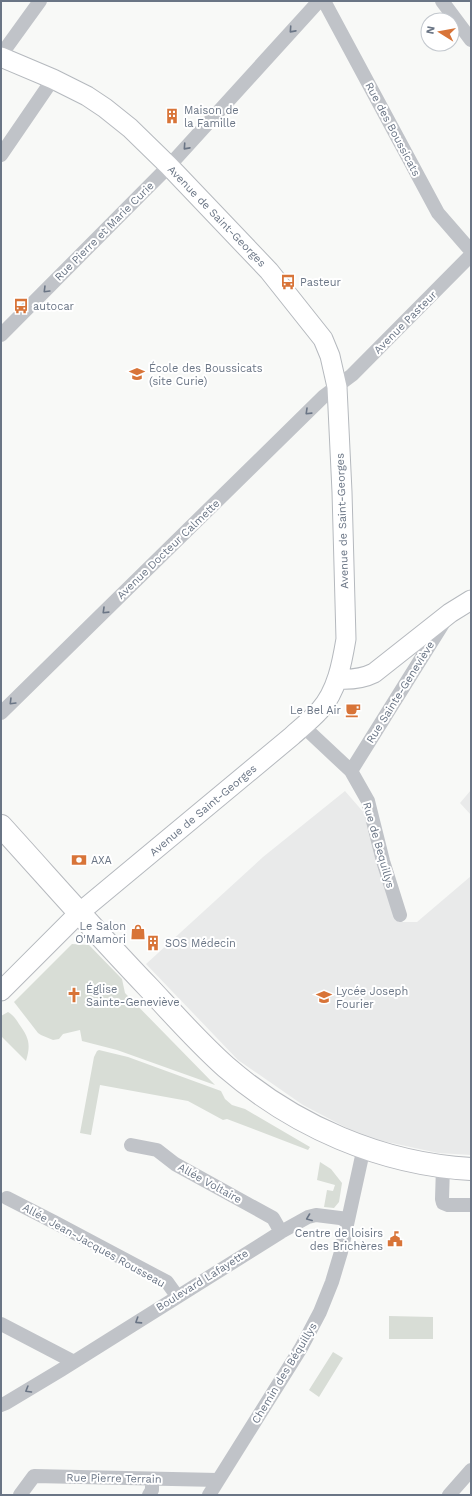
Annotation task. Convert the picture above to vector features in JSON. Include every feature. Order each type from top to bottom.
[{"type":"main road","name":"Avenue de Saint-Georges","points":[[1,56],[87,96],[130,128],[169,166],[269,271],[323,339],[330,356],[337,386],[342,492],[346,639],[343,658],[337,679],[330,695],[321,709],[303,726],[78,913],[1,991]]},
{"type":"main road","points":[[337,679],[350,680],[364,678],[374,673],[450,613],[471,600]]},
{"type":"main road","points":[[1,826],[59,889],[78,913],[200,1043],[226,1067],[271,1101],[323,1130],[364,1147],[410,1161],[443,1167],[471,1169]]},
{"type":"street","name":"Avenue de Saint-Georges","points":[[1,56],[40,1]]},
{"type":"street","name":"Rue Pierre et Marie Curie","points":[[1,335],[169,166],[319,1]]},
{"type":"street","name":"Rue des Boussicats","points":[[324,1],[438,213],[471,251]]},
{"type":"street","points":[[442,1],[471,40]]},
{"type":"street","points":[[1,155],[53,79]]},
{"type":"street","name":"Avenue Pasteur","points":[[337,386],[352,374],[471,255]]},
{"type":"street","name":"Avenue Docteur Calmette","points":[[1,713],[318,402],[337,386]]},
{"type":"street","name":"Rue Sainte-Geneviève","points":[[351,771],[450,613]]},
{"type":"street","name":"Rue de Bequillys","points":[[303,726],[351,771],[368,801],[383,861],[400,915]]},
{"type":"street","name":"Allée Voltaire","points":[[131,1145],[156,1150],[175,1164],[273,1218],[281,1232]]},
{"type":"street","points":[[348,1219],[364,1147]]},
{"type":"street","points":[[443,1167],[443,1203],[448,1205],[471,1205]]},
{"type":"street","name":"Allée Jean-Jacques Rousseau","points":[[7,1198],[167,1282],[177,1296]]},
{"type":"street","name":"Boulevard Lafayette","points":[[1,1404],[6,1403],[74,1362],[177,1296],[308,1217],[316,1215],[348,1219]]},
{"type":"street","name":"Chemin des Béquillys","points":[[209,1495],[301,1348],[320,1312],[332,1282],[341,1252],[348,1219]]},
{"type":"street","points":[[1,1324],[74,1362]]},
{"type":"street","points":[[449,1495],[471,1470]]},
{"type":"street","name":"Rue Pierre Terrain","points":[[20,1495],[34,1476],[218,1480]]},
{"type":"street","points":[[149,1495],[152,1490],[152,1479]]},
{"type":"shaded area","points":[[471,790],[471,815],[460,803]]},
{"type":"shaded area","name":"Lycée Joseph Fourier","points":[[345,791],[365,814],[398,922],[417,922],[471,876],[471,1155],[438,1153],[364,1137],[303,1105],[238,1060],[146,964],[263,857]]},
{"type":"shaded area","points":[[72,944],[89,945],[122,979],[125,993],[215,1085],[117,1050],[82,1041],[80,1030],[63,1034],[59,1039],[53,1040],[38,1033],[14,1002]]},
{"type":"shaded area","points":[[8,1012],[16,1019],[27,1037],[29,1046],[26,1061],[1,1036],[1,1016]]},
{"type":"shaded area","points":[[99,1050],[128,1057],[221,1091],[225,1099],[232,1105],[245,1109],[310,1147],[308,1150],[227,1119],[223,1120],[188,1101],[100,1085],[91,1135],[80,1133],[94,1057]]},
{"type":"shaded area","points":[[320,1162],[331,1169],[342,1183],[339,1202],[334,1208],[324,1207],[327,1190],[333,1191],[335,1185],[317,1180]]},
{"type":"shaded area","points":[[389,1316],[433,1317],[433,1339],[389,1339]]},
{"type":"shaded area","points":[[333,1352],[343,1358],[319,1397],[309,1390]]},
{"type":"place","name":"Maison de la Famille","points":[[172,116]]},
{"type":"place","name":"Pasteur","points":[[288,282]]},
{"type":"place","name":"autocar","points":[[21,306]]},
{"type":"place","name":"École des Boussicats (site Curie)","points":[[137,374]]},
{"type":"place","name":"Le Bel Air","points":[[353,710]]},
{"type":"place","name":"AXA","points":[[79,860]]},
{"type":"place","name":"Le Salon O'Mamori","points":[[138,932]]},
{"type":"place","name":"SOS Médecin","points":[[153,943]]},
{"type":"place","name":"Église Sainte-Geneviève","points":[[74,995]]},
{"type":"place","name":"Lycée Joseph Fourier","points":[[324,997]]},
{"type":"place","name":"Centre de loisirs des Brichères","points":[[395,1239]]}]
